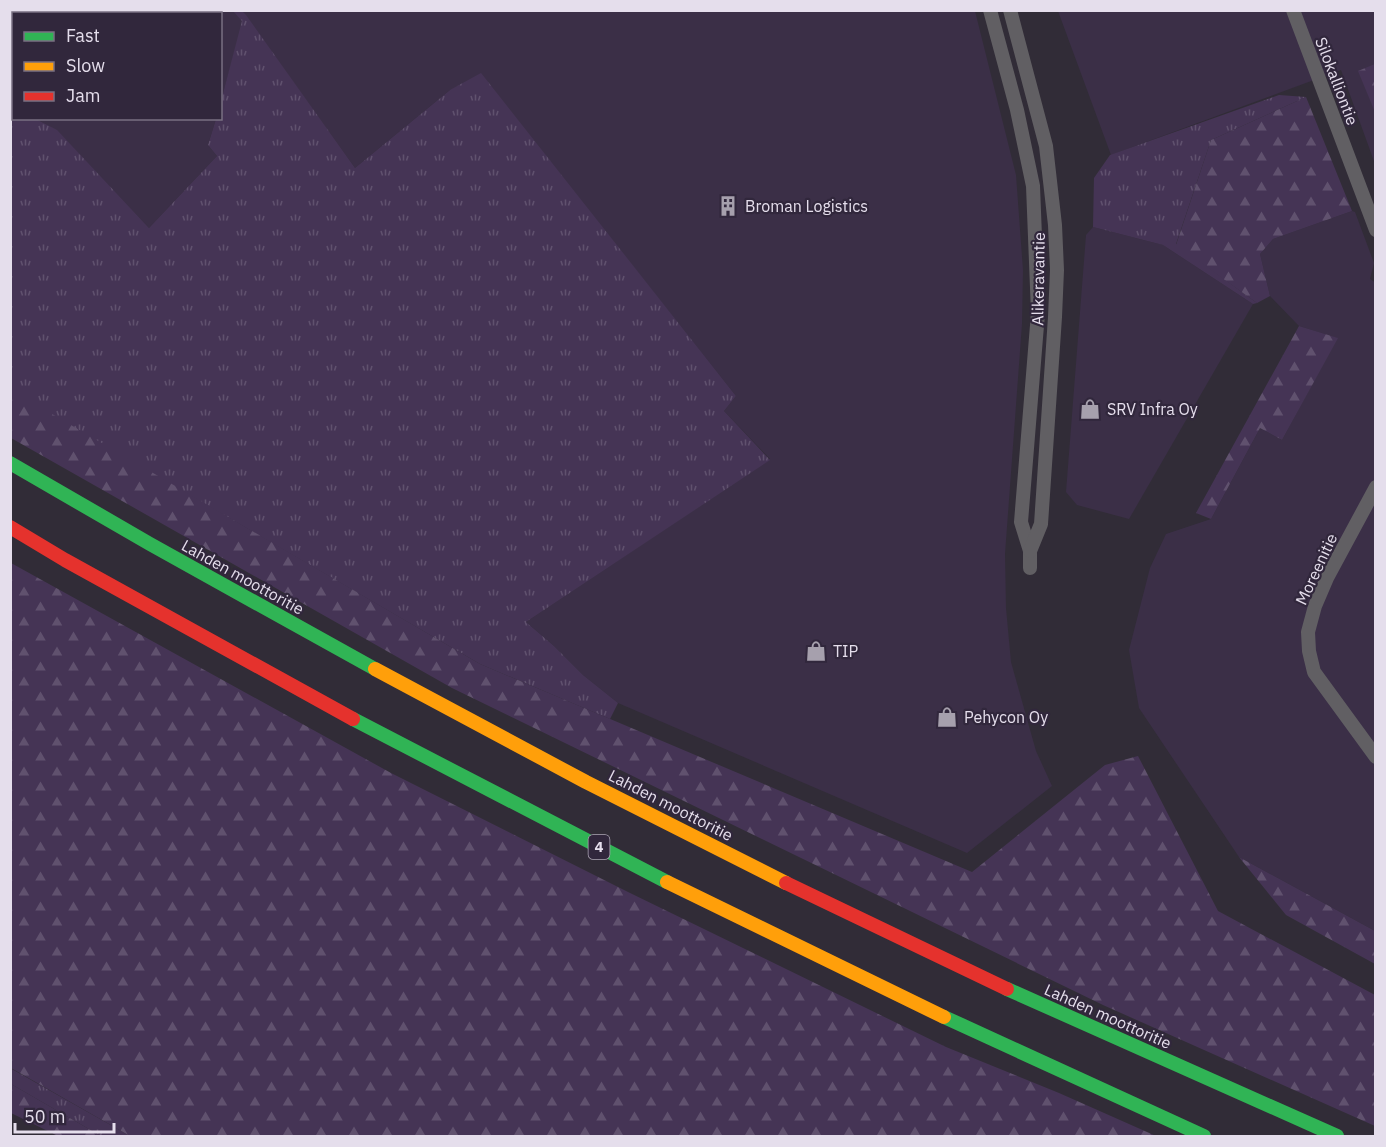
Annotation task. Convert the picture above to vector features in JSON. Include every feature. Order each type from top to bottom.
[{"type":"highway","name":"Lahden moottoritie","points":[[10,463],[102,518],[444,707],[753,866],[932,954],[1337,1137]]},
{"type":"highway","name":"4","points":[[10,527],[412,751],[695,896],[876,986],[1204,1137]]},
{"type":"street","name":"Alikeravantie","points":[[990,10],[1017,110],[1033,186],[1038,313],[1021,522],[1030,551],[1030,568]]},
{"type":"street","name":"Alikeravantie","points":[[1010,10],[1046,146],[1052,187],[1056,248],[1055,317],[1041,524],[1030,551]]},
{"type":"street","name":"Silokalliontie","points":[[1293,10],[1376,230]]},
{"type":"street","name":"Moreenitie","points":[[1376,487],[1328,578],[1315,606],[1308,632],[1309,651],[1314,672],[1376,757]]},
{"type":"shaded area","points":[[233,10],[243,21],[222,97],[222,12],[12,12],[12,104],[10,103],[10,11]]},
{"type":"shaded area","points":[[242,11],[975,11],[1016,175],[1023,270],[1022,324],[1005,554],[1006,608],[1011,662],[1036,751],[1052,786],[967,853],[618,703],[583,675],[526,622],[770,459],[724,411],[736,396],[503,103],[450,90],[355,168]]},
{"type":"shaded area","points":[[1058,11],[1375,11],[1375,164],[1341,70],[1111,155]]},
{"type":"shaded area","points":[[39,120],[216,120],[208,145],[217,156],[149,228],[57,131]]},
{"type":"shaded area","points":[[1352,211],[1355,212],[1374,263],[1370,279],[1376,283],[1375,931],[1239,857],[1139,708],[1129,650],[1150,568],[1166,534],[1211,519],[1260,428],[1282,440],[1337,338],[1299,326],[1270,296],[1260,254],[1273,239]]},
{"type":"shaded area","points":[[1093,227],[1163,245],[1253,304],[1129,519],[1077,505],[1066,492],[1086,235]]},
{"type":"green space","points":[[233,11],[242,11],[246,15],[355,168],[450,90],[481,73],[736,396],[724,411],[770,460],[526,622],[583,675],[618,703],[610,719],[480,664],[11,391],[10,103],[12,104],[12,120],[38,120],[57,130],[149,228],[217,156],[208,145],[216,120],[222,120],[222,97],[242,21]]},
{"type":"green space","points":[[1376,64],[1375,112],[1358,71]]},
{"type":"green space","points":[[1279,95],[1306,97],[1211,140],[1176,244],[1257,303],[1253,304],[1163,245],[1093,227],[1094,178],[1110,155]]},
{"type":"green space","points":[[1306,97],[1352,211],[1273,239],[1260,254],[1270,296],[1257,303],[1176,245],[1211,140]]},
{"type":"green space","points":[[1299,326],[1338,338],[1282,440],[1260,428],[1211,519],[1196,513]]},
{"type":"green space","points":[[11,390],[480,664],[972,872],[1105,765],[1138,756],[1218,911],[1375,995],[1375,1126],[1103,1005],[452,688],[11,438]]},
{"type":"green space","points":[[11,563],[391,773],[628,892],[946,1047],[1156,1136],[130,1136],[11,1068]]},
{"type":"green space","points":[[1239,857],[1375,931],[1375,964],[1286,915]]},
{"type":"green space","points":[[10,1068],[130,1136],[101,1136],[11,1084]]},
{"type":"green space","points":[[10,1084],[101,1136],[58,1136],[11,1113]]},
{"type":"traffic: fast","points":[[10,463],[375,669]]},
{"type":"traffic: fast","points":[[353,719],[667,882]]},
{"type":"traffic: fast","points":[[1007,989],[1337,1136]]},
{"type":"traffic: fast","points":[[944,1017],[1204,1136]]},
{"type":"traffic: slow","points":[[375,669],[586,782],[786,883]]},
{"type":"traffic: slow","points":[[667,882],[944,1017]]},
{"type":"traffic: jam","points":[[10,527],[65,560],[353,719]]},
{"type":"traffic: jam","points":[[786,883],[1007,989]]},
{"type":"place","name":"Broman Logistics","points":[[728,206]]},
{"type":"place","name":"SRV Infra Oy","points":[[1090,409]]},
{"type":"place","name":"TIP","points":[[816,651]]},
{"type":"place","name":"Pehycon Oy","points":[[947,717]]}]
